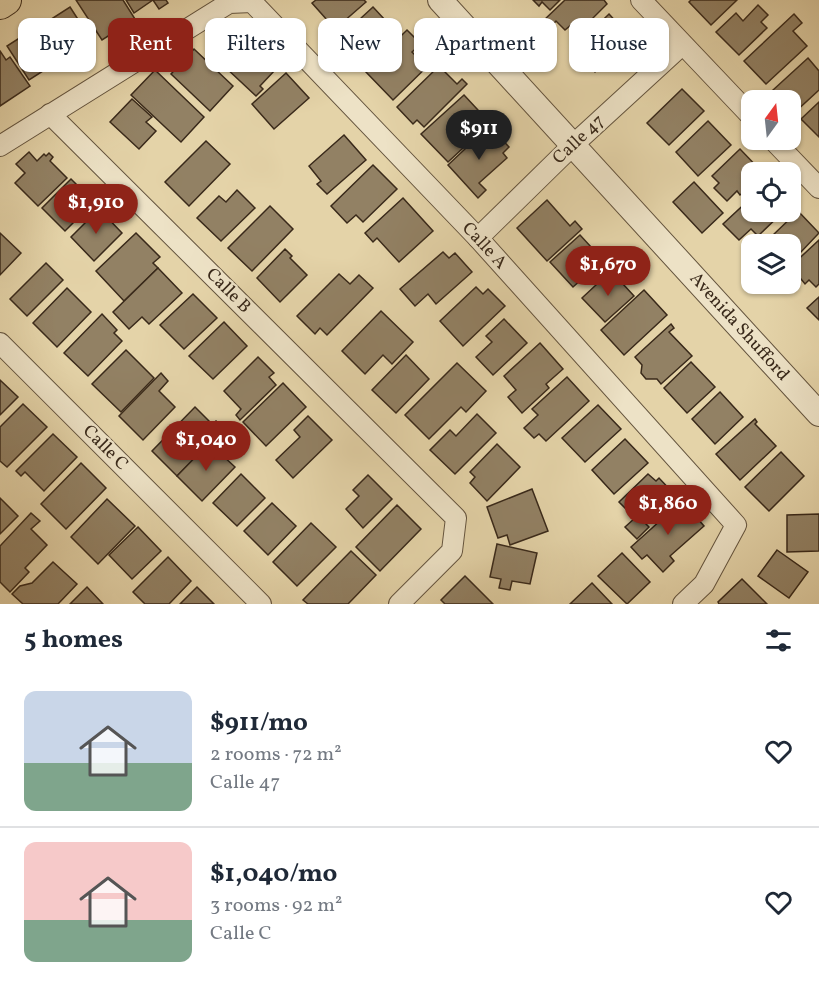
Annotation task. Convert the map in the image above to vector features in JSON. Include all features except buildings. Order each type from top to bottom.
[{"type":"main road","points":[[0,4],[6,0]]},
{"type":"street","name":"Avenida Shufford","points":[[440,0],[819,414]]},
{"type":"street","points":[[641,0],[741,106]]},
{"type":"street","name":"Calle A","points":[[50,114],[229,3],[252,2],[478,238],[736,525],[704,584],[683,604]]},
{"type":"street","name":"Calle 47","points":[[478,238],[573,145],[682,45]]},
{"type":"street","points":[[0,146],[50,114]]},
{"type":"street","name":"Calle B","points":[[50,114],[456,518],[452,551],[399,604]]},
{"type":"street","points":[[783,150],[819,188]]},
{"type":"street","name":"Calle C","points":[[0,343],[261,604]]}]
